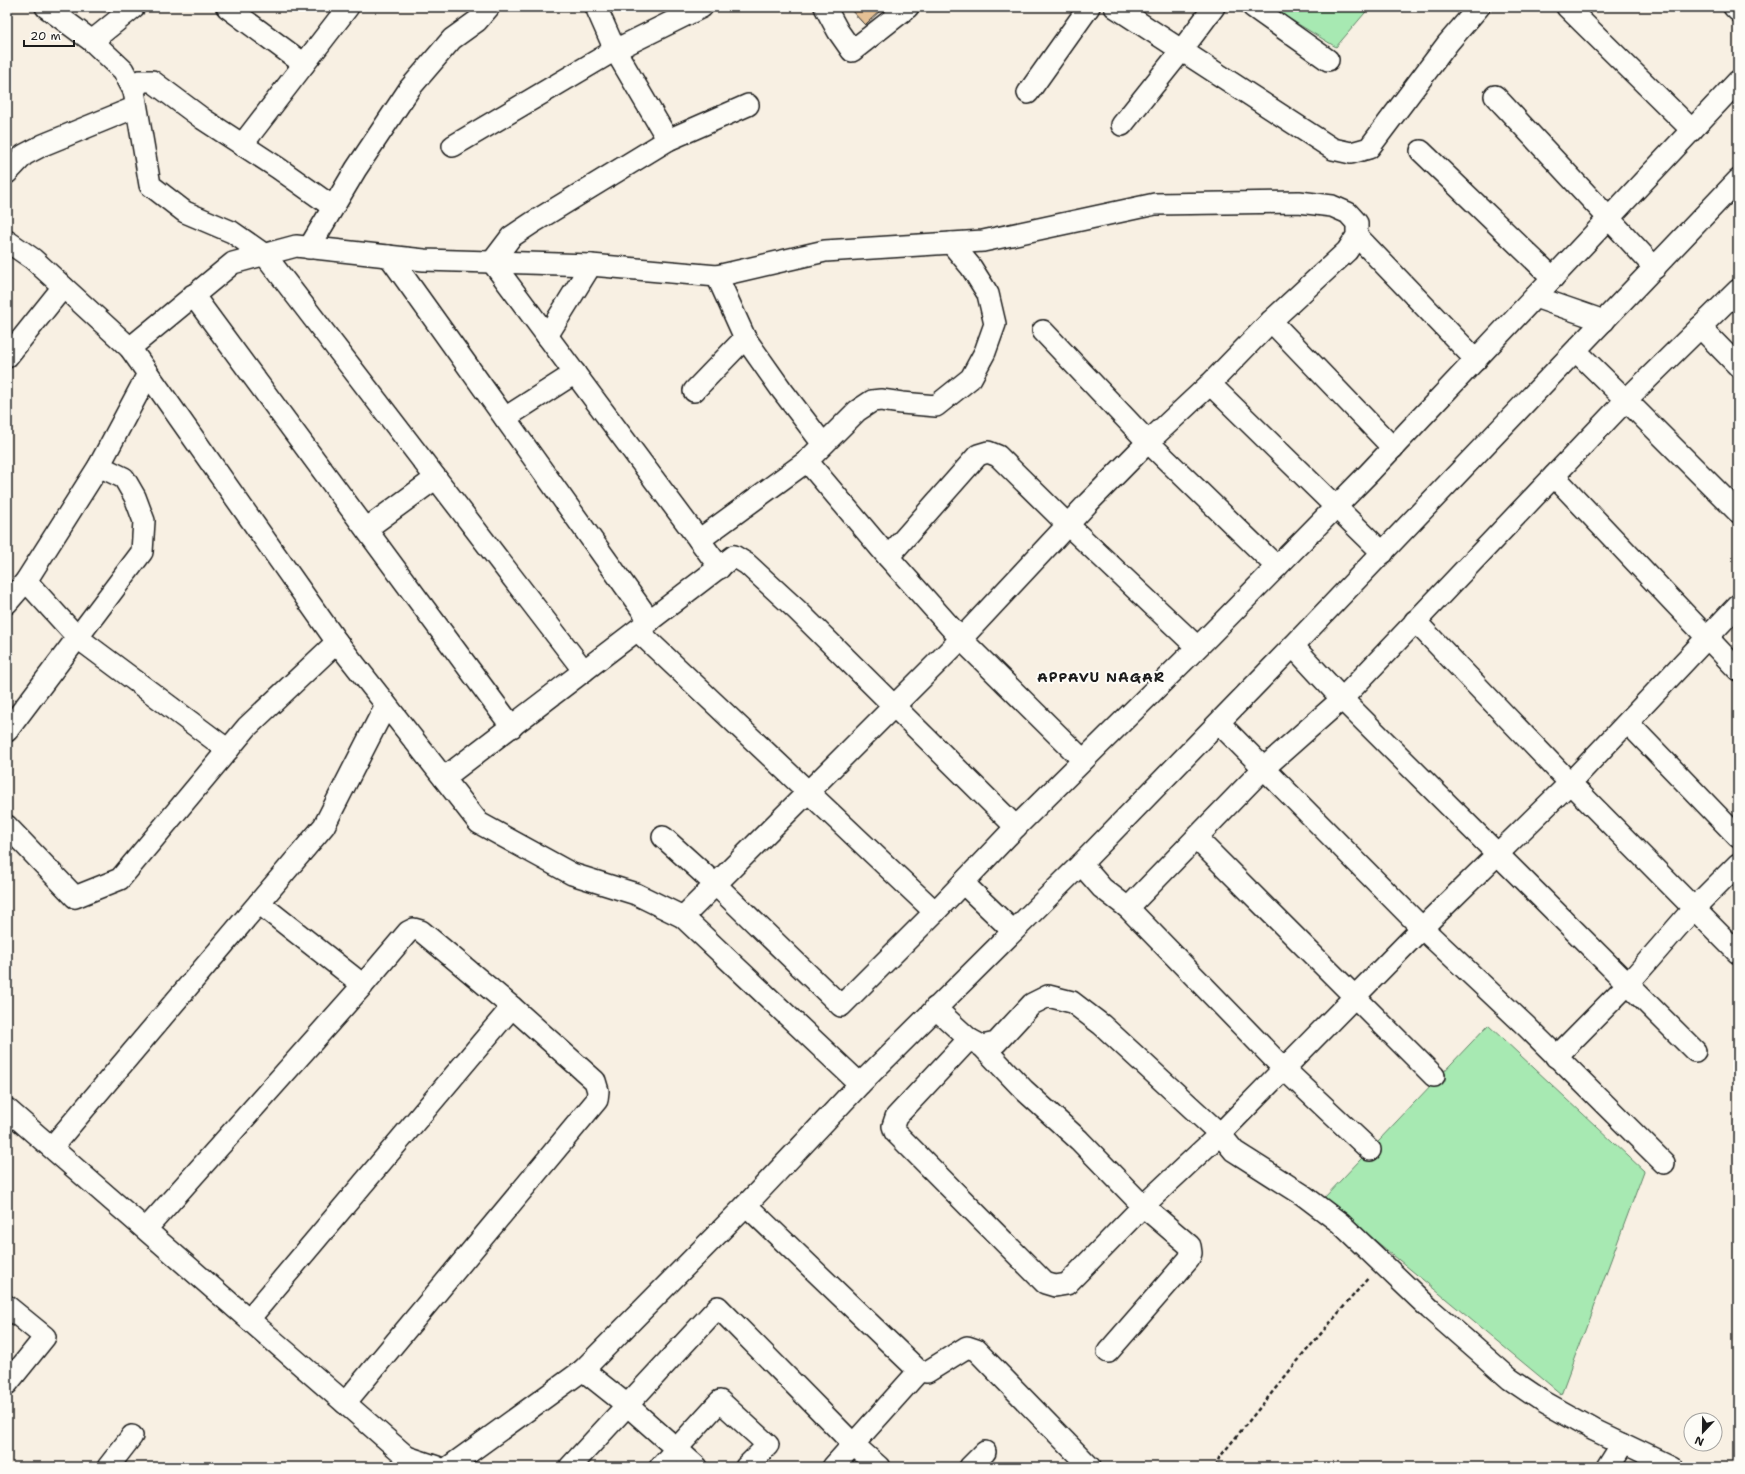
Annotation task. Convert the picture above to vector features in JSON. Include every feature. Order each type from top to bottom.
[{"type":"street","points":[[46,7],[92,41],[123,70],[135,99],[147,158],[150,185],[185,212],[232,232],[265,255],[584,672]]},
{"type":"street","points":[[92,41],[134,7]]},
{"type":"street","points":[[226,7],[304,64]]},
{"type":"street","points":[[242,145],[348,7]]},
{"type":"street","points":[[309,248],[356,169],[410,88],[452,39],[477,21],[489,7]]},
{"type":"street","points":[[596,7],[615,50],[668,140]]},
{"type":"street","points":[[453,146],[615,50],[702,7]]},
{"type":"street","points":[[825,7],[838,31],[852,51],[908,7]]},
{"type":"street","points":[[1028,93],[1089,7]]},
{"type":"street","points":[[1115,7],[1333,149],[1352,153],[1369,148],[1474,9]]},
{"type":"street","points":[[1122,125],[1182,51],[1214,7]]},
{"type":"street","points":[[1252,7],[1328,60]]},
{"type":"street","points":[[1567,7],[1692,130]]},
{"type":"street","points":[[1734,7],[1738,11]]},
{"type":"street","points":[[7,173],[24,155],[135,99],[140,81],[152,81],[203,119],[333,207]]},
{"type":"street","points":[[663,837],[716,885],[841,1006],[935,912],[1016,827],[1336,508],[1738,81]]},
{"type":"street","points":[[1495,96],[1655,268]]},
{"type":"street","points":[[492,262],[511,237],[668,140],[748,105]]},
{"type":"street","points":[[1421,151],[1553,278]]},
{"type":"street","points":[[450,1467],[583,1370],[746,1205],[934,1008],[1081,864],[1219,723],[1738,180]]},
{"type":"street","points":[[130,348],[233,263],[296,246],[424,260],[592,265],[716,276],[825,251],[983,241],[1155,204],[1299,202],[1332,206],[1348,213],[1357,223],[1357,236],[1347,251],[1271,321],[1210,384],[1148,442],[961,639],[683,917]]},
{"type":"street","points":[[1357,236],[1476,360]]},
{"type":"street","points":[[7,241],[33,259],[130,348],[338,642],[479,823],[572,874],[636,894],[683,917],[860,1084]]},
{"type":"street","points":[[700,540],[807,461],[857,411],[872,401],[881,400],[936,406],[971,378],[985,352],[995,324],[988,294],[971,267],[951,243]]},
{"type":"street","points":[[389,256],[505,418],[644,626],[808,792],[935,912]]},
{"type":"street","points":[[492,262],[720,568]]},
{"type":"street","points":[[547,336],[592,265]]},
{"type":"street","points":[[716,276],[745,338],[781,389],[823,444]]},
{"type":"street","points":[[7,357],[63,286]]},
{"type":"street","points":[[1128,908],[1264,768],[1342,699],[1626,400],[1738,290]]},
{"type":"street","points":[[193,295],[512,727]]},
{"type":"street","points":[[1535,297],[1604,321]]},
{"type":"street","points":[[1271,321],[1393,448]]},
{"type":"street","points":[[1700,327],[1738,366]]},
{"type":"street","points":[[1043,331],[1148,442],[1277,567]]},
{"type":"street","points":[[694,391],[745,338]]},
{"type":"street","points":[[1576,351],[1738,512]]},
{"type":"street","points":[[505,418],[575,373]]},
{"type":"street","points":[[7,604],[26,582],[100,466],[148,374]]},
{"type":"street","points":[[1210,384],[1383,553]]},
{"type":"street","points":[[888,557],[978,455],[988,452],[998,456],[1068,525],[1197,647]]},
{"type":"street","points":[[807,461],[888,557],[961,639],[1083,760]]},
{"type":"street","points":[[7,730],[142,552],[144,521],[135,497],[124,478],[100,466]]},
{"type":"street","points":[[1554,476],[1738,670]]},
{"type":"street","points":[[366,529],[436,478]]},
{"type":"street","points":[[444,778],[734,556],[747,564],[894,705],[1016,827]]},
{"type":"street","points":[[26,582],[78,638],[228,750]]},
{"type":"street","points":[[1671,1467],[1588,1427],[1544,1402],[1510,1379],[1430,1309],[1340,1223],[1303,1195],[1234,1151],[1220,1134],[1102,1025],[1072,1002],[1048,996],[1032,1004],[996,1043],[975,1043],[896,1117],[893,1126],[895,1132],[1045,1282],[1055,1286],[1067,1284],[1144,1206],[1220,1134],[1283,1068],[1422,928],[1570,783],[1738,605]]},
{"type":"street","points":[[1415,621],[1570,783],[1738,953]]},
{"type":"street","points":[[7,826],[75,897],[120,879],[247,727],[338,642]]},
{"type":"street","points":[[1293,646],[1342,699],[1695,1051]]},
{"type":"street","points":[[52,1147],[324,826],[386,705]]},
{"type":"street","points":[[1628,722],[1738,837]]},
{"type":"street","points":[[1219,723],[1422,928],[1556,1056],[1664,1163]]},
{"type":"street","points":[[1196,838],[1434,1076]]},
{"type":"street","points":[[1081,864],[1102,888],[1128,908],[1283,1068],[1370,1150]]},
{"type":"street","points":[[1556,1056],[1628,984],[1694,908],[1738,864]]},
{"type":"street","points":[[963,883],[1013,931]]},
{"type":"street","points":[[259,903],[363,985]]},
{"type":"street","points":[[146,1229],[363,985],[408,932],[414,929],[421,931],[512,1007],[595,1081],[598,1091],[596,1100],[345,1403]]},
{"type":"street","points":[[249,1319],[512,1007]]},
{"type":"street","points":[[934,1008],[975,1043],[1079,1140],[1144,1206],[1190,1246],[1191,1254],[1189,1259],[1108,1352]]},
{"type":"street","points":[[7,1109],[407,1457],[437,1467]]},
{"type":"street","points":[[746,1205],[919,1371],[927,1372],[967,1347],[976,1350],[1090,1467]]},
{"type":"street","points":[[7,1306],[45,1337],[7,1384]]},
{"type":"street","points":[[570,1467],[718,1307],[854,1445],[879,1467]]},
{"type":"street","points":[[583,1370],[627,1405],[697,1467]]},
{"type":"street","points":[[833,1467],[919,1371]]},
{"type":"street","points":[[660,1467],[720,1401],[768,1445],[746,1467]]},
{"type":"street","points":[[108,1467],[132,1436]]},
{"type":"street","points":[[1606,1467],[1621,1443]]},
{"type":"path","points":[[1216,1467],[1219,1458],[1296,1363],[1381,1263]]},
{"type":"green space","points":[[1270,7],[1370,7],[1336,47]]},
{"type":"green space","points":[[1488,1025],[1644,1171],[1561,1394],[1324,1198]]},
{"type":"building","points":[[848,7],[884,7],[865,25]]},
{"type":"district","name":"APPAVU NAGAR","points":[[1101,677]]}]
